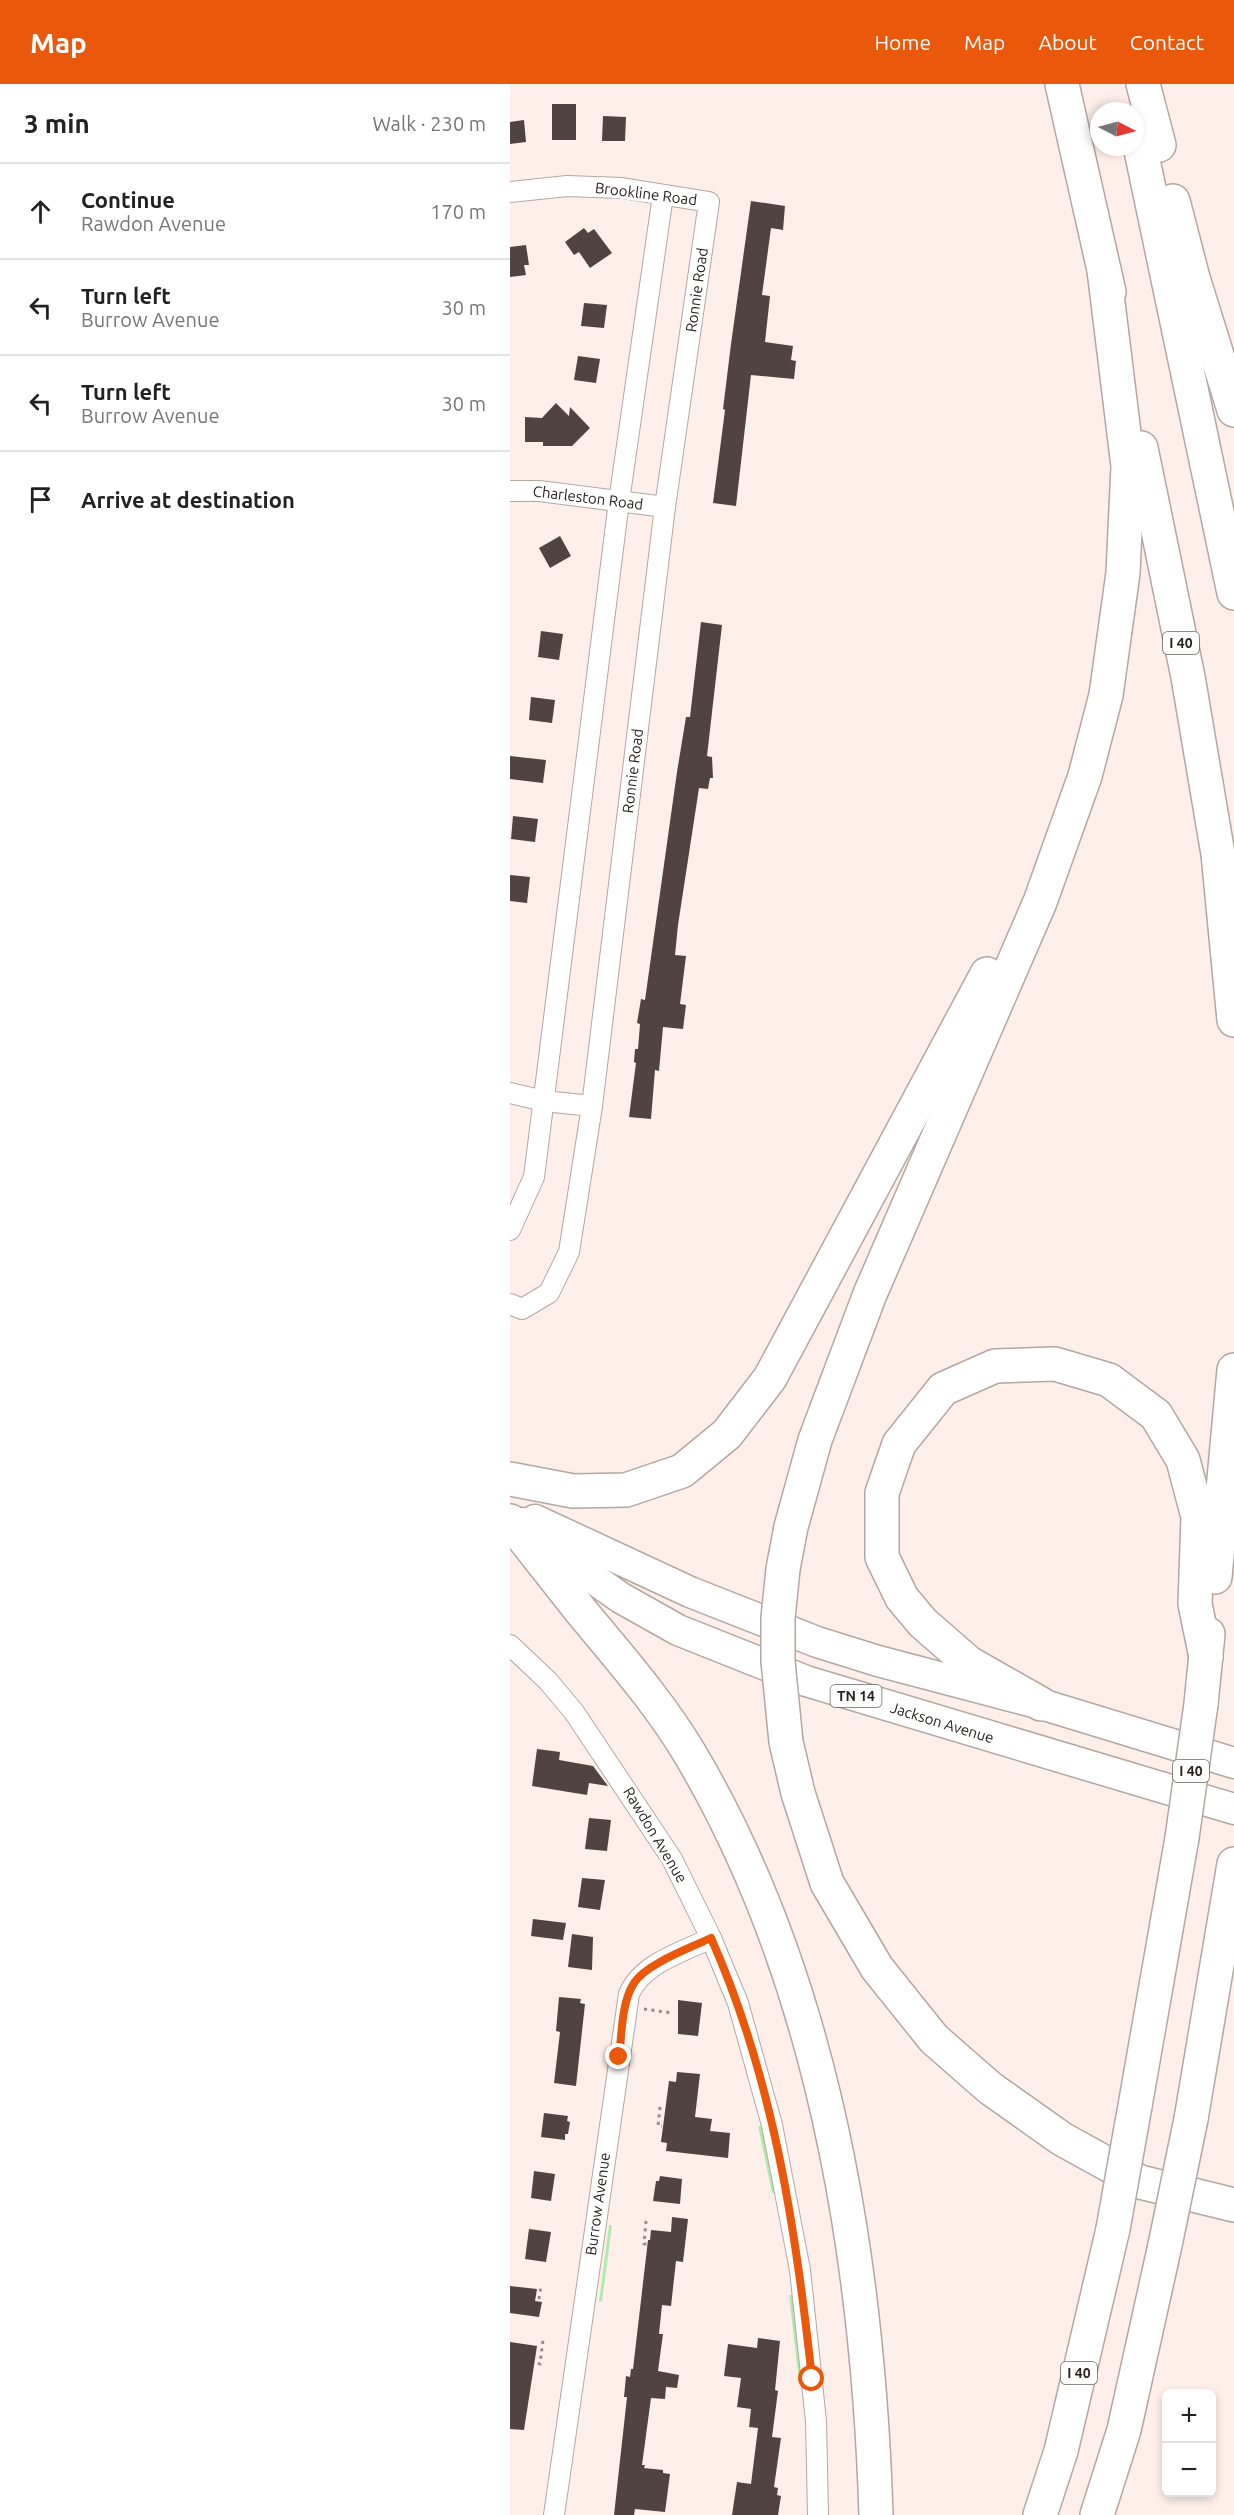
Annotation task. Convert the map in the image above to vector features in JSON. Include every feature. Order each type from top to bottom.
[{"type":"highway","name":"I 40","points":[[1062,84],[1104,270],[1188,677],[1218,854],[1234,1020]]},
{"type":"highway","points":[[1127,84],[1131,102]]},
{"type":"highway","points":[[1143,84],[1193,278],[1234,410]]},
{"type":"highway","points":[[1142,156],[1234,593]]},
{"type":"highway","points":[[1104,270],[1128,466],[1121,583],[1106,695],[1085,776],[1040,902],[866,1304],[815,1440],[791,1527],[783,1569],[778,1618],[778,1660],[786,1742],[798,1793],[827,1883],[877,1968],[934,2039],[990,2088],[1062,2139],[1140,2182],[1234,2205]]},
{"type":"highway","points":[[510,1479],[573,1491],[626,1490],[682,1471],[727,1434],[770,1378],[1027,900],[1085,776]]},
{"type":"highway","points":[[1041,1704],[969,1663],[923,1623],[902,1598],[882,1557],[882,1493],[899,1444],[943,1389],[995,1366],[1055,1364],[1109,1380],[1156,1414],[1183,1460],[1198,1517],[1195,1604],[1206,1657]]},
{"type":"highway","name":"I 40","points":[[1040,2515],[1061,2451],[1113,2229],[1182,1838],[1201,1704],[1222,1518],[1234,1370]]},
{"type":"highway","points":[[510,1521],[625,1662],[682,1743],[739,1845],[766,1910],[807,2036],[843,2183],[865,2328],[872,2409],[876,2515]]},
{"type":"highway","points":[[1233,1869],[1234,1916]]},
{"type":"highway","points":[[1097,2515],[1124,2430],[1165,2245],[1191,2119],[1233,1869]]},
{"type":"main road","name":"TN 14","points":[[510,1508],[639,1566],[690,1592],[817,1642],[888,1664],[1041,1704],[1234,1763]]},
{"type":"main road","name":"Jackson Avenue","points":[[510,1514],[574,1565],[621,1598],[678,1630],[806,1681],[1234,1809]]},
{"type":"street","name":"Brookline Road","points":[[510,192],[567,186],[622,188],[709,202]]},
{"type":"street","points":[[510,1230],[534,1177],[619,501],[663,195]]},
{"type":"street","name":"Ronnie Road","points":[[510,1304],[522,1309],[549,1293],[569,1252],[592,1106],[665,507],[709,202]]},
{"type":"street","name":"Charleston Road","points":[[510,491],[539,491],[665,507]]},
{"type":"street","points":[[510,1093],[544,1101],[592,1106]]},
{"type":"street","name":"Rawdon Avenue","points":[[510,1645],[548,1681],[603,1752],[672,1859],[727,1973],[751,2045],[772,2125],[788,2202],[801,2282],[812,2379],[817,2446],[818,2515]]},
{"type":"street","name":"Burrow Avenue","points":[[554,2515],[629,1994],[634,1983],[652,1968],[711,1938]]},
{"type":"path","points":[[644,2009],[672,2013]]},
{"type":"path","points":[[660,2107],[658,2126],[662,2126]]},
{"type":"path","points":[[646,2221],[644,2244],[647,2244]]},
{"type":"path","points":[[539,2299],[541,2285]]},
{"type":"path","points":[[538,2363],[540,2364],[543,2340]]},
{"type":"green space","points":[[758,2126],[762,2126],[776,2192],[772,2193]]},
{"type":"green space","points":[[609,2225],[612,2225],[602,2302],[599,2301]]},
{"type":"green space","points":[[789,2295],[792,2295],[802,2373],[798,2373]]},
{"type":"building","points":[[552,104],[576,104],[576,140],[552,140]]},
{"type":"building","points":[[603,116],[626,117],[625,141],[602,141]]},
{"type":"building","points":[[524,120],[526,142],[510,144],[510,122]]},
{"type":"building","points":[[751,201],[785,206],[783,230],[771,228],[762,295],[770,296],[765,342],[793,346],[791,360],[796,361],[794,379],[751,375],[736,506],[713,503],[731,344]]},
{"type":"building","points":[[584,228],[588,233],[594,229],[612,253],[590,268],[579,252],[574,255],[565,242]]},
{"type":"building","points":[[526,245],[529,265],[524,265],[526,275],[510,277],[510,247]]},
{"type":"building","points":[[584,303],[607,305],[604,328],[581,326]]},
{"type":"building","points":[[578,356],[600,359],[596,383],[574,380]]},
{"type":"building","points":[[556,403],[569,416],[570,407],[590,428],[572,446],[543,446],[543,442],[525,442],[525,417],[542,418]]},
{"type":"building","points":[[560,536],[571,556],[550,568],[539,548]]},
{"type":"building","points":[[701,622],[722,625],[707,756],[712,757],[713,778],[710,778],[708,789],[699,788],[675,955],[686,956],[680,1004],[686,1005],[683,1029],[663,1027],[659,1071],[655,1070],[651,1119],[629,1117],[636,1063],[634,1062],[635,1049],[638,1049],[640,1024],[637,1023],[641,999],[645,1000],[677,772],[686,717],[690,717]]},
{"type":"building","points":[[541,631],[563,634],[559,660],[538,657]]},
{"type":"building","points":[[531,697],[555,700],[552,723],[529,720]]},
{"type":"building","points":[[510,756],[546,760],[543,783],[510,779]]},
{"type":"building","points":[[513,816],[538,819],[535,842],[511,839]]},
{"type":"building","points":[[510,875],[530,877],[527,903],[510,901]]},
{"type":"building","points":[[537,1749],[560,1752],[559,1760],[593,1766],[608,1786],[589,1783],[587,1795],[532,1786]]},
{"type":"building","points":[[589,1818],[611,1820],[607,1851],[585,1849]]},
{"type":"building","points":[[582,1878],[605,1880],[600,1910],[578,1907]]},
{"type":"building","points":[[533,1919],[566,1923],[563,1940],[531,1936]]},
{"type":"building","points":[[572,1934],[593,1937],[592,1970],[568,1967]]},
{"type":"building","points":[[559,1997],[581,1999],[580,2003],[585,2004],[576,2086],[554,2083],[560,2032],[556,2031]]},
{"type":"building","points":[[678,2000],[702,2003],[698,2036],[678,2034]]},
{"type":"building","points":[[677,2072],[700,2074],[695,2117],[712,2119],[710,2131],[730,2133],[728,2158],[666,2151],[667,2143],[661,2142],[669,2081],[676,2082]]},
{"type":"building","points":[[544,2113],[568,2116],[567,2121],[570,2122],[565,2140],[541,2137]]},
{"type":"building","points":[[534,2171],[555,2174],[551,2201],[531,2198]]},
{"type":"building","points":[[660,2176],[682,2179],[680,2204],[653,2201],[656,2181],[659,2181]]},
{"type":"building","points":[[672,2217],[688,2219],[683,2262],[676,2261],[671,2306],[662,2305],[659,2334],[663,2334],[658,2371],[679,2375],[677,2388],[666,2387],[665,2399],[651,2398],[642,2465],[645,2465],[644,2468],[663,2470],[663,2473],[670,2474],[665,2512],[635,2509],[634,2515],[614,2515],[627,2397],[624,2397],[626,2376],[630,2377],[631,2369],[633,2369],[648,2240],[650,2240],[651,2230],[671,2232]]},
{"type":"building","points":[[529,2229],[551,2232],[546,2262],[525,2259]]},
{"type":"building","points":[[510,2286],[537,2289],[535,2301],[542,2302],[539,2317],[510,2313]]},
{"type":"building","points":[[758,2338],[780,2341],[775,2390],[778,2391],[772,2437],[781,2438],[774,2487],[778,2488],[777,2495],[781,2496],[778,2515],[732,2515],[737,2482],[751,2484],[758,2428],[749,2427],[751,2409],[737,2407],[741,2378],[724,2376],[728,2344],[757,2348]]},
{"type":"building","points":[[510,2342],[537,2346],[524,2430],[510,2429]]},
{"type":"route","points":[[619,2057],[626,2006],[634,1983],[652,1968],[711,1938],[738,2003],[772,2125],[800,2270],[812,2379]]}]
